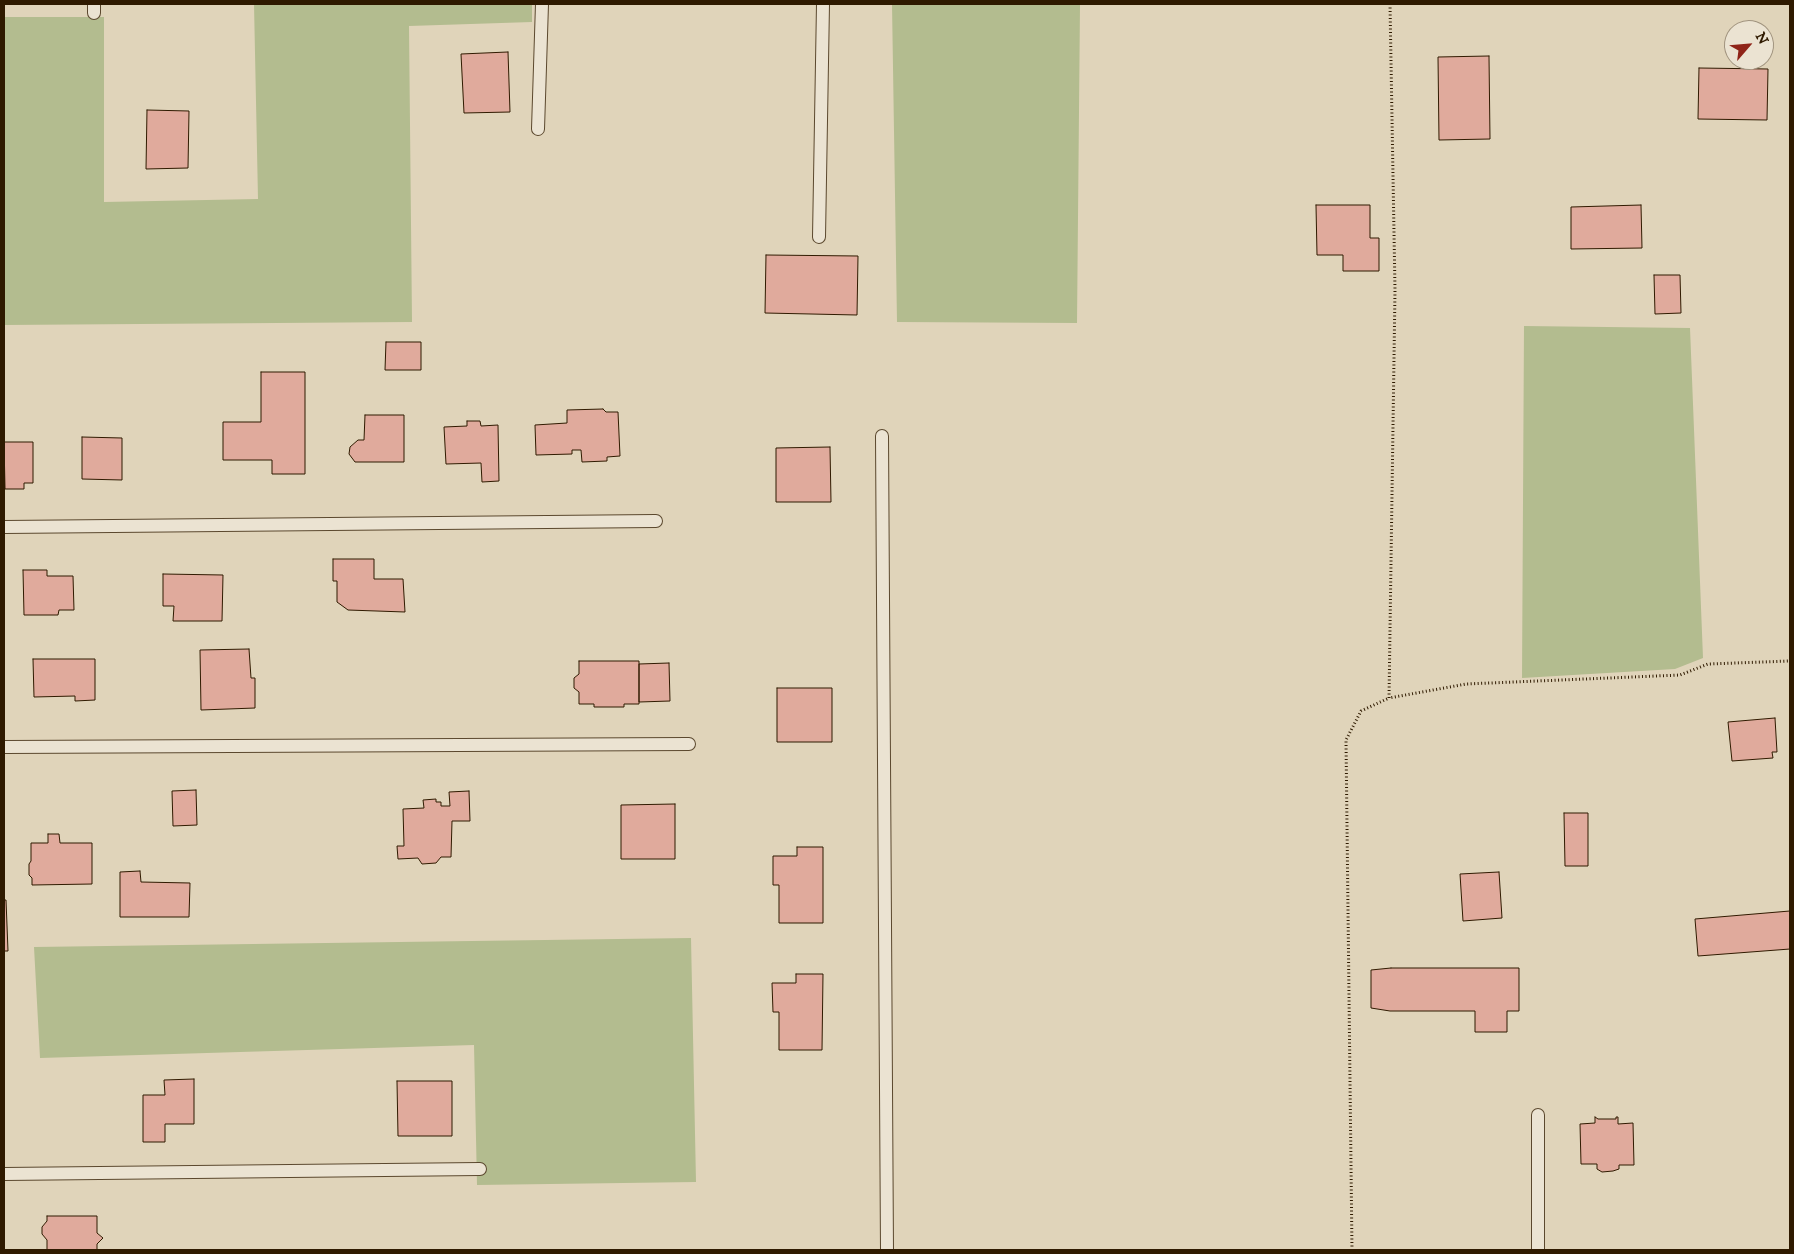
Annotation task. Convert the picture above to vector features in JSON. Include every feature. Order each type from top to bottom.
[{"type":"lane","points":[[538,130],[542,4]]},
{"type":"lane","points":[[819,237],[823,4]]},
{"type":"lane","points":[[882,436],[887,1250]]},
{"type":"lane","points":[[4,527],[656,521]]},
{"type":"lane","points":[[4,747],[689,744]]},
{"type":"lane","points":[[1538,1115],[1538,1250]]},
{"type":"lane","points":[[4,1174],[480,1169]]},
{"type":"path","points":[[1389,698],[1395,290],[1390,4]]},
{"type":"path","points":[[1352,1250],[1346,740],[1361,711],[1389,698],[1466,684],[1680,675],[1708,664],[1790,661]]},
{"type":"green space","points":[[254,4],[532,4],[532,22],[409,26],[412,322],[4,325],[4,17],[104,17],[104,202],[258,199]]},
{"type":"green space","points":[[892,4],[1080,5],[1077,323],[897,322]]},
{"type":"green space","points":[[1524,326],[1690,328],[1703,658],[1675,669],[1522,678]]},
{"type":"green space","points":[[691,938],[696,1182],[477,1185],[474,1045],[40,1058],[34,947]]},
{"type":"building","points":[[508,52],[510,112],[464,113],[461,54]]},
{"type":"building","points":[[1489,56],[1490,139],[1439,140],[1438,57]]},
{"type":"building","points":[[1699,68],[1768,70],[1767,120],[1698,119]]},
{"type":"building","points":[[147,110],[189,111],[188,168],[146,169]]},
{"type":"building","points":[[1316,205],[1370,205],[1370,238],[1379,238],[1379,271],[1343,271],[1343,255],[1317,255]]},
{"type":"building","points":[[1641,205],[1642,248],[1571,249],[1571,207]]},
{"type":"building","points":[[766,255],[858,256],[857,315],[765,313]]},
{"type":"building","points":[[1654,275],[1680,275],[1681,313],[1655,314]]},
{"type":"building","points":[[386,342],[421,342],[421,370],[385,370]]},
{"type":"building","points":[[261,372],[305,372],[305,474],[272,474],[272,460],[223,460],[223,422],[261,422]]},
{"type":"building","points":[[603,409],[606,412],[618,412],[620,456],[607,457],[607,461],[582,462],[581,450],[572,450],[572,454],[536,455],[535,425],[567,423],[567,410]]},
{"type":"building","points":[[365,415],[404,415],[404,462],[355,462],[349,454],[350,447],[358,440],[364,440]]},
{"type":"building","points":[[467,421],[480,421],[481,426],[498,425],[499,481],[482,482],[481,463],[446,464],[444,427],[467,426]]},
{"type":"building","points":[[82,437],[122,438],[122,480],[82,479]]},
{"type":"building","points":[[4,442],[33,442],[33,483],[24,483],[24,489],[5,489]]},
{"type":"building","points":[[830,447],[831,502],[776,502],[776,448]]},
{"type":"building","points":[[333,559],[374,559],[374,579],[403,579],[405,612],[348,610],[337,602],[337,581],[333,581]]},
{"type":"building","points":[[23,570],[47,570],[47,576],[73,576],[74,610],[59,610],[58,615],[24,615]]},
{"type":"building","points":[[163,574],[223,575],[222,621],[173,621],[174,606],[163,606]]},
{"type":"building","points":[[249,649],[251,678],[255,678],[255,708],[201,710],[200,650]]},
{"type":"building","points":[[33,659],[95,659],[95,700],[75,701],[75,696],[34,697]]},
{"type":"building","points":[[579,661],[639,661],[639,704],[624,704],[624,707],[594,707],[594,704],[579,704],[579,692],[574,688],[574,678],[579,674]]},
{"type":"building","points":[[669,663],[670,701],[639,702],[639,664]]},
{"type":"building","points":[[777,688],[832,688],[832,742],[777,742]]},
{"type":"building","points":[[1775,718],[1777,752],[1772,752],[1773,758],[1732,761],[1728,722]]},
{"type":"building","points":[[196,790],[197,825],[173,826],[172,791]]},
{"type":"building","points":[[469,791],[470,821],[452,821],[451,857],[441,857],[436,863],[422,864],[418,858],[398,859],[397,846],[404,846],[403,809],[424,808],[423,800],[436,799],[436,802],[441,802],[441,806],[450,806],[449,792]]},
{"type":"building","points":[[675,804],[675,859],[621,859],[621,805]]},
{"type":"building","points":[[1564,813],[1588,813],[1588,866],[1565,866]]},
{"type":"building","points":[[48,834],[59,834],[60,843],[92,843],[92,884],[32,885],[32,878],[29,875],[31,843],[48,843]]},
{"type":"building","points":[[797,847],[823,847],[823,923],[779,923],[779,885],[773,885],[773,856],[797,856]]},
{"type":"building","points":[[140,871],[141,882],[190,883],[189,917],[120,917],[120,872]]},
{"type":"building","points":[[1499,872],[1502,918],[1463,921],[1460,874]]},
{"type":"building","points":[[4,900],[6,900],[8,951],[4,951]]},
{"type":"building","points":[[1790,911],[1790,949],[1698,956],[1695,919]]},
{"type":"building","points":[[1391,968],[1519,968],[1519,1011],[1507,1011],[1507,1032],[1475,1032],[1475,1011],[1390,1011],[1371,1008],[1371,970]]},
{"type":"building","points":[[796,974],[823,974],[822,1050],[779,1050],[779,1012],[773,1012],[772,983],[796,983]]},
{"type":"building","points":[[194,1079],[194,1124],[165,1124],[165,1142],[143,1142],[143,1095],[165,1095],[164,1080]]},
{"type":"building","points":[[397,1081],[452,1081],[452,1136],[398,1136]]},
{"type":"building","points":[[1595,1117],[1598,1119],[1616,1119],[1618,1117],[1618,1124],[1633,1123],[1634,1165],[1619,1165],[1619,1169],[1602,1172],[1597,1169],[1597,1164],[1581,1164],[1580,1124],[1595,1123]]},
{"type":"building","points":[[47,1216],[97,1216],[97,1233],[103,1238],[97,1244],[97,1250],[47,1250],[47,1240],[42,1234],[42,1227],[47,1221]]}]
